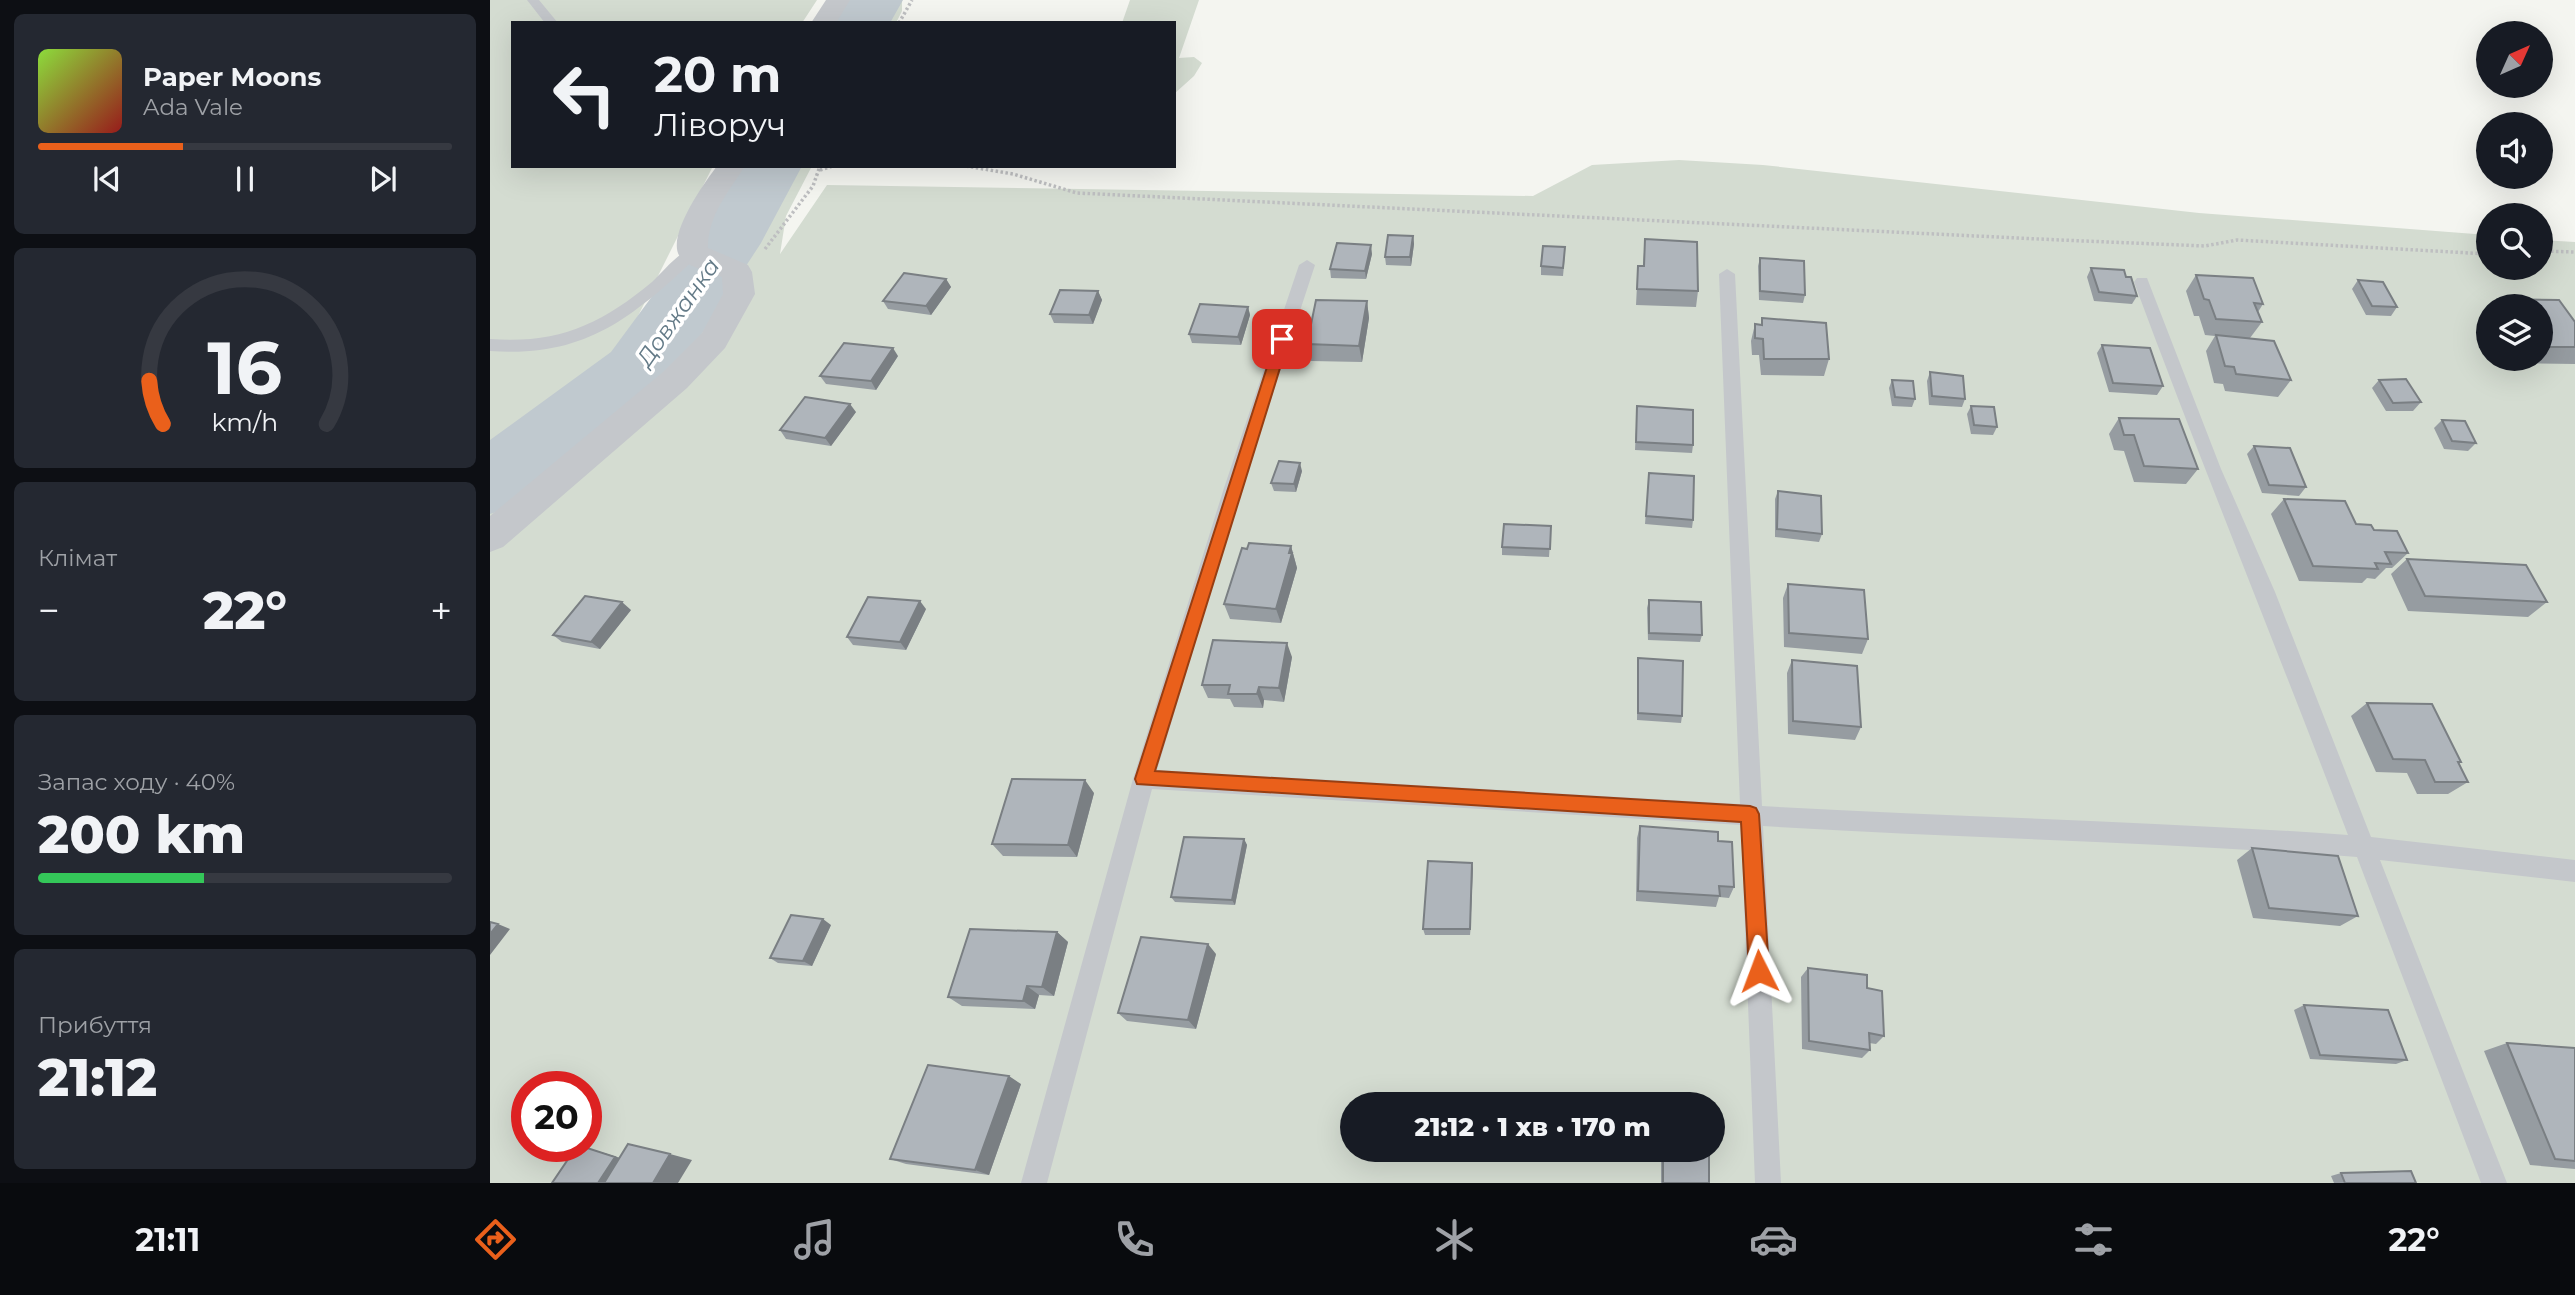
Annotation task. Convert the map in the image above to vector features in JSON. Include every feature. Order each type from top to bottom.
[{"type":"street","points":[[824,21],[838,0]]},
{"type":"street","points":[[490,537],[675,380],[715,340],[739,294],[716,262],[691,238],[706,204],[730,168]]},
{"type":"lane","points":[[533,0],[550,21]]},
{"type":"lane","points":[[490,345],[533,349],[589,333],[643,299],[716,262]]},
{"type":"lane","points":[[1034,1183],[1143,779],[1233,488],[1307,265]]},
{"type":"lane","points":[[1727,274],[1768,1183]]},
{"type":"lane","points":[[2142,282],[2212,469],[2264,592],[2494,1183]]},
{"type":"lane","points":[[1143,779],[1931,826],[2199,835],[2362,847],[2575,871]]},
{"type":"path","points":[[900,21],[912,0]]},
{"type":"path","points":[[716,262],[768,247],[813,186],[819,168]]},
{"type":"path","points":[[978,168],[1013,174],[1077,193],[2099,242],[2205,246],[2237,240],[2476,253]]},
{"type":"path","points":[[2553,251],[2575,252]]},
{"type":"shaded area","points":[[490,0],[817,0],[803,21],[511,21],[511,168],[712,168],[624,344],[490,442]]},
{"type":"shaded area","points":[[855,0],[902,0],[902,11],[897,21],[841,21]]},
{"type":"shaded area","points":[[1130,0],[1199,0],[1179,58],[1194,57],[1202,63],[1194,76],[1176,92],[1176,21],[1123,21]]},
{"type":"shaded area","points":[[1679,160],[1763,165],[2199,213],[2476,234],[2476,280],[2553,280],[2553,241],[2575,242],[2575,1183],[490,1183],[490,551],[643,396],[573,427],[538,479],[490,520],[490,455],[633,358],[666,291],[709,258],[748,168],[811,168],[786,216],[780,254],[827,185],[1533,196],[1592,165]]},
{"type":"building","points":[[1388,235],[1413,236],[1410,257],[1385,257]]},
{"type":"building","points":[[1645,239],[1697,242],[1698,291],[1637,289],[1638,266],[1644,266]]},
{"type":"building","points":[[1337,243],[1371,245],[1365,271],[1330,269]]},
{"type":"building","points":[[1543,246],[1565,247],[1563,268],[1541,266]]},
{"type":"building","points":[[1760,258],[1804,261],[1805,295],[1760,291]]},
{"type":"building","points":[[2091,268],[2124,270],[2126,277],[2131,277],[2137,296],[2099,292]]},
{"type":"building","points":[[904,273],[946,279],[926,306],[883,301]]},
{"type":"building","points":[[2196,275],[2253,278],[2263,304],[2254,303],[2262,322],[2216,319],[2209,300],[2204,299]]},
{"type":"building","points":[[2358,280],[2383,282],[2397,307],[2372,306]]},
{"type":"building","points":[[1060,290],[1098,291],[1089,315],[1050,314]]},
{"type":"building","points":[[1316,300],[1367,301],[1359,346],[1307,344]]},
{"type":"building","points":[[2553,300],[2559,300],[2575,322],[2575,347],[2553,347]]},
{"type":"building","points":[[1200,304],[1248,307],[1238,337],[1189,334]]},
{"type":"building","points":[[1762,318],[1826,323],[1829,359],[1764,359],[1763,339],[1755,338],[1755,324],[1762,325]]},
{"type":"building","points":[[2216,335],[2274,341],[2291,380],[2236,374],[2234,367],[2225,366]]},
{"type":"building","points":[[844,343],[893,348],[871,381],[820,376]]},
{"type":"building","points":[[2102,345],[2150,348],[2163,386],[2113,383]]},
{"type":"building","points":[[1930,372],[1963,376],[1965,399],[1932,396]]},
{"type":"building","points":[[2406,379],[2421,402],[2393,403],[2379,380]]},
{"type":"building","points":[[1892,380],[1913,381],[1915,399],[1895,397]]},
{"type":"building","points":[[805,397],[850,404],[825,438],[780,430]]},
{"type":"building","points":[[1637,406],[1693,410],[1693,445],[1636,442]]},
{"type":"building","points":[[1971,406],[1994,407],[1997,427],[1974,425]]},
{"type":"building","points":[[2119,418],[2179,419],[2198,469],[2144,466],[2134,435],[2124,435]]},
{"type":"building","points":[[2442,420],[2465,421],[2476,443],[2452,441]]},
{"type":"building","points":[[2254,446],[2290,448],[2306,487],[2269,485]]},
{"type":"building","points":[[1279,461],[1300,463],[1294,484],[1271,483]]},
{"type":"building","points":[[1649,473],[1694,476],[1693,520],[1646,516]]},
{"type":"building","points":[[1778,491],[1821,496],[1822,534],[1777,529]]},
{"type":"building","points":[[2284,499],[2345,501],[2356,524],[2371,525],[2374,530],[2397,531],[2408,553],[2385,552],[2391,564],[2375,563],[2378,569],[2313,566]]},
{"type":"building","points":[[1504,524],[1551,526],[1550,549],[1502,547]]},
{"type":"building","points":[[1249,543],[1291,546],[1289,553],[1292,553],[1276,609],[1224,604],[1242,548],[1247,549]]},
{"type":"building","points":[[2407,559],[2526,565],[2547,602],[2425,596]]},
{"type":"building","points":[[1788,584],[1864,590],[1868,639],[1789,633]]},
{"type":"building","points":[[585,596],[622,602],[591,642],[553,635]]},
{"type":"building","points":[[868,597],[920,601],[900,642],[847,637]]},
{"type":"building","points":[[1649,600],[1701,602],[1702,635],[1649,633]]},
{"type":"building","points":[[1213,640],[1287,643],[1279,688],[1259,687],[1257,694],[1228,694],[1230,685],[1202,685]]},
{"type":"building","points":[[1638,658],[1683,661],[1682,716],[1638,713]]},
{"type":"building","points":[[1792,660],[1857,666],[1861,727],[1793,721]]},
{"type":"building","points":[[2367,703],[2432,704],[2468,782],[2435,782],[2425,760],[2393,759]]},
{"type":"building","points":[[1012,779],[1085,780],[1068,845],[992,844]]},
{"type":"building","points":[[1640,826],[1718,832],[1718,841],[1732,842],[1734,887],[1719,886],[1720,896],[1638,891]]},
{"type":"building","points":[[1184,837],[1244,839],[1232,900],[1171,897]]},
{"type":"building","points":[[2252,848],[2338,856],[2358,916],[2269,908]]},
{"type":"building","points":[[1428,861],[1472,863],[1470,929],[1423,929]]},
{"type":"building","points":[[791,915],[823,919],[803,961],[770,958]]},
{"type":"building","points":[[490,922],[498,924],[490,934]]},
{"type":"building","points":[[970,929],[1057,932],[1042,987],[1027,986],[1023,1001],[948,997]]},
{"type":"building","points":[[1141,937],[1208,944],[1188,1020],[1118,1013]]},
{"type":"building","points":[[1808,968],[1867,975],[1867,988],[1882,991],[1884,1036],[1869,1033],[1870,1050],[1809,1041]]},
{"type":"building","points":[[2304,1005],[2388,1010],[2407,1060],[2320,1055]]},
{"type":"building","points":[[2507,1043],[2575,1048],[2575,1161],[2555,1159]]},
{"type":"building","points":[[928,1065],[1009,1076],[975,1170],[890,1159]]},
{"type":"building","points":[[628,1144],[670,1154],[653,1183],[604,1183]]},
{"type":"building","points":[[602,1153],[615,1157],[598,1183],[552,1183],[566,1162],[602,1162]]},
{"type":"building","points":[[1663,1162],[1709,1162],[1709,1183],[1663,1183]]},
{"type":"building","points":[[2411,1171],[2416,1183],[2345,1183],[2341,1173]]},
{"type":"waterway","name":"Довжанка","points":[[863,21],[875,0]]},
{"type":"waterway","name":"Довжанка","points":[[490,483],[638,371],[727,243],[769,168]]},
{"type":"route","points":[[1282,339],[1143,779],[1750,814],[1759,971]]}]
